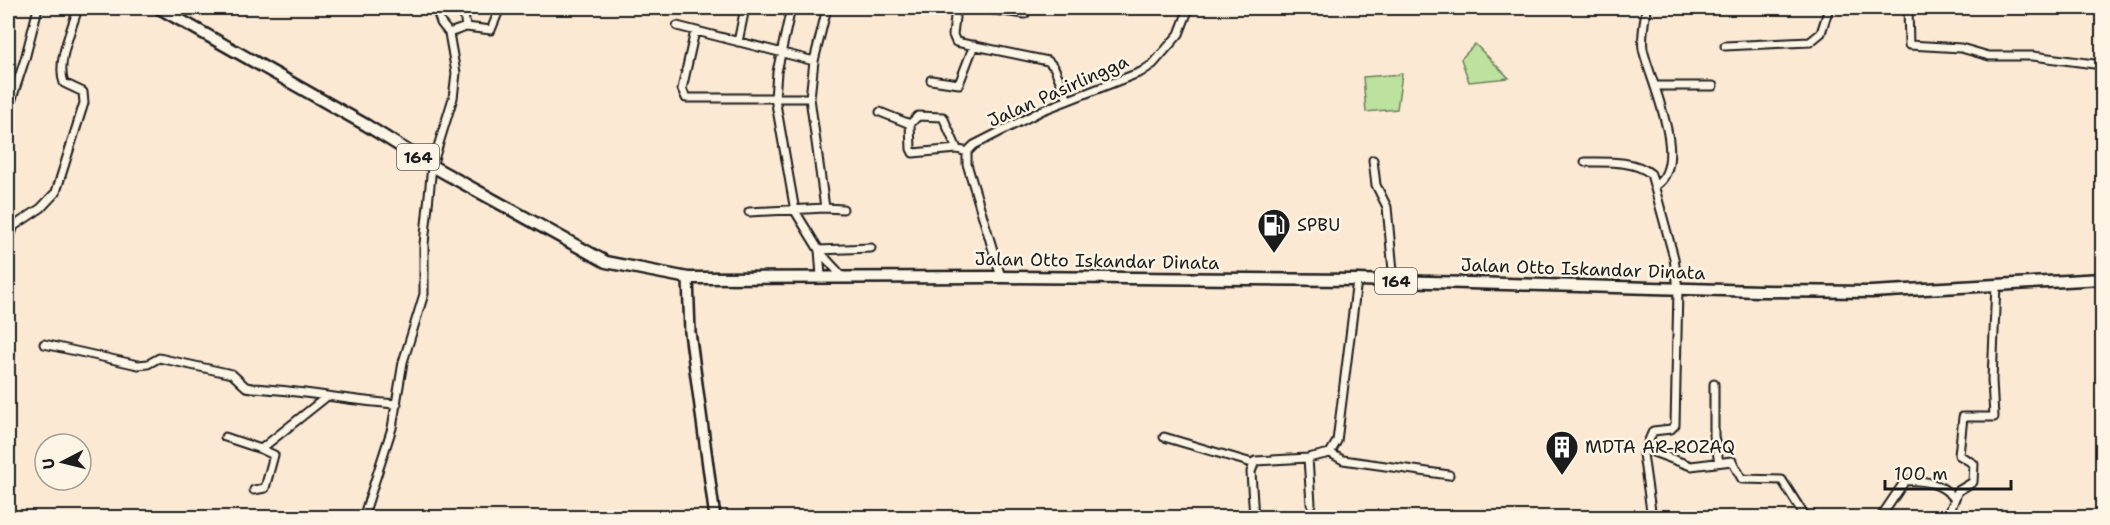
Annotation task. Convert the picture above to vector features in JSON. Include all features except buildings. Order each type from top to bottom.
[{"type":"main road","name":"Jalan Otto Iskandar Dinata","points":[[159,8],[366,125],[432,166],[606,262],[688,278],[1001,276],[1357,280],[1678,289],[1872,291],[2103,279]]},
{"type":"street","points":[[8,111],[38,8]]},
{"type":"street","points":[[8,242],[14,226],[23,217],[34,213],[56,192],[84,103],[83,92],[64,83],[62,78],[65,52],[78,8]]},
{"type":"street","points":[[363,518],[397,404],[403,362],[424,294],[424,244],[432,166],[453,98],[456,73],[449,33],[441,22],[436,8]]},
{"type":"street","points":[[463,8],[466,27]]},
{"type":"street","points":[[449,33],[466,27],[491,30],[500,8]]},
{"type":"street","points":[[738,42],[746,8]]},
{"type":"street","points":[[791,8],[781,53],[775,98],[795,211],[819,251],[842,276]]},
{"type":"street","points":[[825,208],[810,98],[814,61],[827,8]]},
{"type":"street","points":[[956,8],[954,39],[1048,61],[1054,67],[1068,100]]},
{"type":"street","points":[[979,8],[1025,14]]},
{"type":"street","name":"Jalan Pasirlingga","points":[[967,152],[984,140],[1068,100],[1130,76],[1153,64],[1179,34],[1189,8]]},
{"type":"street","points":[[1646,8],[1643,48],[1657,86],[1658,101],[1669,132],[1668,163],[1663,178],[1656,185]]},
{"type":"street","points":[[1725,46],[1810,42],[1821,33],[1829,8]]},
{"type":"street","points":[[1908,8],[1909,45],[1961,48],[1989,56],[2033,56],[2103,65]]},
{"type":"street","points":[[677,26],[814,61]]},
{"type":"street","points":[[695,31],[682,89],[686,98],[810,98]]},
{"type":"street","points":[[932,80],[959,84],[974,45]]},
{"type":"street","points":[[1657,86],[1713,86]]},
{"type":"street","points":[[880,112],[910,124]]},
{"type":"street","points":[[957,149],[943,117],[918,116],[910,124],[913,153],[957,149],[967,152],[967,164],[1001,276]]},
{"type":"street","points":[[1373,160],[1378,191],[1387,207],[1394,281]]},
{"type":"street","points":[[1585,162],[1643,168],[1651,174],[1656,185],[1674,258],[1678,289],[1675,425],[1671,429],[1653,431],[1643,454],[1652,518]]},
{"type":"street","points":[[749,212],[843,209]]},
{"type":"street","points":[[819,251],[871,248]]},
{"type":"street","points":[[819,251],[821,276]]},
{"type":"street","points":[[688,278],[690,332],[715,518]]},
{"type":"street","points":[[1330,453],[1337,441],[1357,280]]},
{"type":"street","points":[[1947,518],[1958,491],[1973,482],[1975,473],[1974,464],[1959,455],[1963,417],[1994,417],[1992,380],[1996,284]]},
{"type":"street","points":[[44,344],[138,365],[148,364],[159,358],[232,374],[246,387],[302,391],[325,398],[397,404]]},
{"type":"street","points":[[1714,384],[1714,436],[1719,462]]},
{"type":"street","points":[[261,449],[325,398]]},
{"type":"street","points":[[225,437],[274,455],[265,488],[254,490]]},
{"type":"street","points":[[1164,437],[1252,464]]},
{"type":"street","points":[[1646,449],[1691,466],[1732,461],[1742,479],[1783,480],[1806,518]]},
{"type":"street","points":[[1252,464],[1258,459],[1308,458],[1330,453],[1343,460],[1449,475]]},
{"type":"street","points":[[1308,458],[1311,504]]},
{"type":"street","points":[[1252,464],[1254,518]]},
{"type":"street","points":[[1880,518],[1905,481],[1924,480],[1946,489],[1954,498]]},
{"type":"green space","points":[[1475,44],[1509,78],[1469,82],[1461,59]]},
{"type":"green space","points":[[1402,74],[1397,109],[1366,112],[1363,77]]},
{"type":"place","name":"SPBU","points":[[1274,254]]},
{"type":"place","name":"MDTA AR-ROZAQ","points":[[1562,476]]}]
